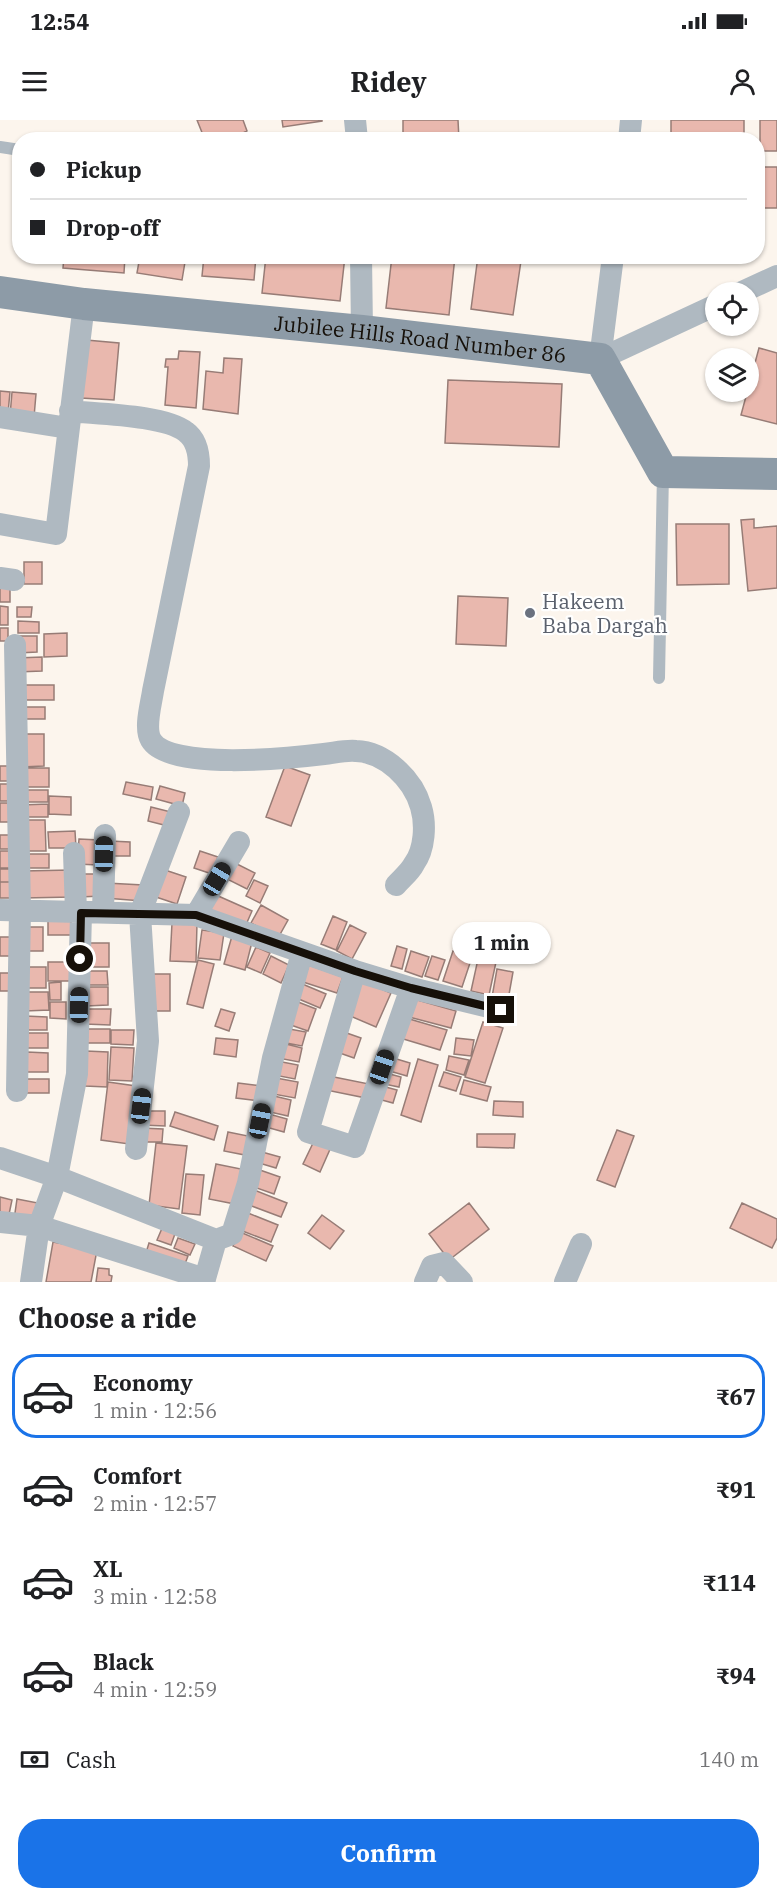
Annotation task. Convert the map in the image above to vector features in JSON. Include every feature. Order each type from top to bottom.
[{"type":"street","points":[[361,264],[362,332]]},
{"type":"street","points":[[612,264],[600,359],[663,472],[777,474]]},
{"type":"street","points":[[759,284],[777,276]]},
{"type":"street","name":"Jubilee Hills Road Number 86","points":[[0,292],[84,304],[600,359]]},
{"type":"street","points":[[0,524],[56,534],[84,304]]},
{"type":"street","points":[[600,359],[705,310]]},
{"type":"street","points":[[0,417],[160,421],[175,425],[187,432],[195,442],[199,454],[199,466],[153,691],[148,729],[150,739],[156,746],[168,753],[198,759],[262,759],[356,751],[376,756],[396,768],[412,785],[424,819],[424,832],[415,863],[396,885]]},
{"type":"street","points":[[15,645],[10,910],[17,1091]]},
{"type":"street","points":[[136,1149],[148,1041],[140,914],[179,812]]},
{"type":"street","points":[[74,853],[76,912],[103,912],[105,835]]},
{"type":"street","points":[[196,915],[239,843]]},
{"type":"street","points":[[10,910],[196,915],[355,971],[411,988],[501,1010]]},
{"type":"street","points":[[31,1282],[39,1227],[57,1177],[77,1074],[81,913]]},
{"type":"street","points":[[0,1158],[57,1177],[216,1240],[232,1234],[248,1183],[273,1058],[302,953]]},
{"type":"street","points":[[355,971],[308,1132],[355,1147],[411,988]]},
{"type":"street","points":[[0,1222],[39,1227],[204,1281],[216,1240]]},
{"type":"street","points":[[565,1282],[581,1244]]},
{"type":"street","points":[[425,1282],[432,1266],[444,1263],[462,1282]]},
{"type":"lane","points":[[659,678],[663,472]]},
{"type":"building","points":[[197,120],[243,120],[247,131],[245,132],[202,132]]},
{"type":"building","points":[[282,120],[322,120],[322,121],[283,127]]},
{"type":"building","points":[[403,120],[458,120],[459,132],[403,132]]},
{"type":"building","points":[[671,120],[744,120],[744,132],[671,132]]},
{"type":"building","points":[[760,120],[777,120],[777,151],[765,151],[765,132],[760,132]]},
{"type":"building","points":[[765,167],[777,167],[777,208],[765,208]]},
{"type":"building","points":[[63,264],[125,264],[124,273],[63,268]]},
{"type":"building","points":[[139,264],[185,264],[182,280],[137,273]]},
{"type":"building","points":[[203,264],[255,264],[254,280],[202,276]]},
{"type":"building","points":[[265,264],[344,264],[340,301],[262,293]]},
{"type":"building","points":[[391,264],[454,264],[449,315],[386,308]]},
{"type":"building","points":[[477,264],[521,264],[513,315],[471,309]]},
{"type":"building","points":[[86,340],[119,343],[114,400],[81,398]]},
{"type":"building","points":[[759,348],[777,353],[777,424],[741,415],[744,402],[759,402]]},
{"type":"building","points":[[179,351],[200,352],[196,408],[165,405],[168,367],[165,367],[166,359],[178,359]]},
{"type":"building","points":[[224,358],[242,359],[238,414],[203,409],[206,371],[223,373]]},
{"type":"building","points":[[448,380],[562,384],[559,447],[445,443]]},
{"type":"building","points":[[0,391],[10,392],[8,413],[0,412]]},
{"type":"building","points":[[12,392],[36,394],[34,417],[10,416]]},
{"type":"building","points":[[754,519],[754,528],[777,526],[777,588],[748,591],[741,520]]},
{"type":"building","points":[[676,524],[729,524],[729,584],[677,585]]},
{"type":"building","points":[[24,562],[42,562],[42,584],[24,584]]},
{"type":"building","points":[[0,585],[10,585],[10,602],[0,602]]},
{"type":"building","points":[[458,596],[508,598],[506,646],[456,644]]},
{"type":"building","points":[[0,606],[8,607],[8,625],[0,625]]},
{"type":"building","points":[[17,607],[32,607],[31,617],[17,617]]},
{"type":"building","points":[[18,621],[39,622],[39,633],[18,633]]},
{"type":"building","points":[[0,628],[8,628],[8,641],[0,641]]},
{"type":"building","points":[[67,633],[67,656],[44,657],[44,634]]},
{"type":"building","points":[[18,636],[37,636],[37,652],[18,653]]},
{"type":"building","points":[[42,657],[42,671],[17,672],[16,658]]},
{"type":"building","points":[[17,685],[54,685],[54,700],[17,700]]},
{"type":"building","points":[[18,707],[45,707],[45,719],[18,719]]},
{"type":"building","points":[[21,734],[44,734],[44,766],[21,767]]},
{"type":"building","points":[[0,766],[11,766],[11,781],[0,781]]},
{"type":"building","points":[[285,766],[310,775],[291,826],[266,817]]},
{"type":"building","points":[[19,768],[49,768],[49,787],[19,787]]},
{"type":"building","points":[[126,782],[153,787],[151,800],[123,794]]},
{"type":"building","points":[[0,784],[10,784],[10,801],[0,801]]},
{"type":"building","points":[[160,786],[185,793],[182,806],[156,799]]},
{"type":"building","points":[[21,790],[48,790],[48,802],[21,802]]},
{"type":"building","points":[[49,796],[71,797],[71,815],[49,814]]},
{"type":"building","points":[[0,803],[12,803],[12,822],[0,822]]},
{"type":"building","points":[[48,804],[48,817],[21,817],[21,805]]},
{"type":"building","points":[[151,807],[171,812],[168,826],[148,821]]},
{"type":"building","points":[[22,820],[45,820],[46,851],[22,851]]},
{"type":"building","points":[[75,831],[76,848],[49,848],[48,832]]},
{"type":"building","points":[[0,835],[17,835],[17,849],[0,849]]},
{"type":"building","points":[[79,839],[99,840],[98,865],[77,864]]},
{"type":"building","points":[[110,841],[130,842],[130,856],[109,856]]},
{"type":"building","points":[[0,851],[18,851],[18,868],[0,868]]},
{"type":"building","points":[[200,851],[218,857],[212,874],[194,868]]},
{"type":"building","points":[[23,854],[49,854],[49,868],[23,868]]},
{"type":"building","points":[[233,862],[255,873],[247,889],[225,878]]},
{"type":"building","points":[[159,868],[186,877],[177,904],[150,895]]},
{"type":"building","points":[[0,869],[15,869],[15,882],[0,882]]},
{"type":"building","points":[[71,870],[72,897],[23,898],[23,871]]},
{"type":"building","points":[[79,874],[101,874],[102,896],[79,897]]},
{"type":"building","points":[[254,880],[268,886],[260,903],[246,896]]},
{"type":"building","points":[[0,882],[14,882],[14,898],[0,898]]},
{"type":"building","points":[[106,883],[143,885],[142,901],[105,898]]},
{"type":"building","points":[[216,895],[252,911],[245,927],[209,911]]},
{"type":"building","points":[[261,905],[288,920],[278,938],[251,923]]},
{"type":"building","points":[[333,916],[347,922],[336,950],[321,944]]},
{"type":"building","points":[[48,917],[71,917],[71,935],[48,935]]},
{"type":"building","points":[[172,923],[197,923],[196,962],[170,961]]},
{"type":"building","points":[[350,925],[366,933],[352,959],[337,951]]},
{"type":"building","points":[[24,927],[43,927],[43,951],[24,951]]},
{"type":"building","points":[[202,930],[224,933],[220,960],[198,958]]},
{"type":"building","points":[[232,936],[252,942],[245,970],[224,964]]},
{"type":"building","points":[[0,937],[14,937],[14,956],[0,956]]},
{"type":"building","points":[[84,943],[109,943],[109,967],[84,967]]},
{"type":"building","points":[[397,946],[407,949],[402,969],[391,966]]},
{"type":"building","points":[[256,947],[270,953],[261,973],[247,967]]},
{"type":"building","points":[[411,951],[429,957],[422,977],[405,971]]},
{"type":"building","points":[[453,951],[472,957],[462,987],[443,981]]},
{"type":"building","points":[[271,956],[289,965],[281,983],[263,974]]},
{"type":"building","points":[[432,956],[445,960],[438,980],[425,976]]},
{"type":"building","points":[[478,959],[496,962],[489,995],[471,991]]},
{"type":"building","points":[[198,960],[214,964],[203,1008],[187,1004]]},
{"type":"building","points":[[48,962],[75,962],[75,981],[48,981]]},
{"type":"building","points":[[309,965],[343,977],[337,993],[303,982]]},
{"type":"building","points":[[25,967],[46,967],[46,988],[25,988]]},
{"type":"building","points":[[497,969],[513,972],[508,1000],[492,997]]},
{"type":"building","points":[[86,971],[107,971],[108,985],[86,985]]},
{"type":"building","points":[[0,973],[15,973],[14,991],[0,991]]},
{"type":"building","points":[[148,974],[170,974],[170,1011],[148,1011]]},
{"type":"building","points":[[362,981],[391,993],[376,1027],[348,1015]]},
{"type":"building","points":[[61,982],[61,1000],[50,1000],[49,983]]},
{"type":"building","points":[[300,983],[326,994],[320,1008],[294,997]]},
{"type":"building","points":[[86,987],[108,987],[108,1005],[86,1006]]},
{"type":"building","points":[[24,992],[48,992],[49,1010],[25,1011]]},
{"type":"building","points":[[414,999],[456,1011],[451,1028],[409,1017]]},
{"type":"building","points":[[293,1000],[316,1009],[308,1031],[285,1023]]},
{"type":"building","points":[[50,1002],[66,1002],[66,1019],[50,1018]]},
{"type":"building","points":[[86,1009],[111,1009],[110,1025],[85,1024]]},
{"type":"building","points":[[221,1009],[235,1013],[229,1031],[215,1026]]},
{"type":"building","points":[[25,1016],[47,1017],[47,1030],[25,1030]]},
{"type":"building","points":[[406,1018],[447,1030],[440,1050],[400,1038]]},
{"type":"building","points":[[483,1022],[503,1028],[485,1083],[465,1077]]},
{"type":"building","points":[[284,1028],[306,1032],[302,1046],[281,1042]]},
{"type":"building","points":[[87,1029],[110,1029],[110,1043],[87,1043]]},
{"type":"building","points":[[111,1030],[134,1030],[133,1045],[111,1044]]},
{"type":"building","points":[[341,1031],[361,1038],[354,1058],[334,1051]]},
{"type":"building","points":[[25,1033],[48,1033],[48,1048],[25,1048]]},
{"type":"building","points":[[216,1038],[238,1040],[236,1057],[214,1054]]},
{"type":"building","points":[[456,1038],[474,1040],[471,1056],[454,1054]]},
{"type":"building","points":[[282,1043],[302,1048],[299,1062],[278,1058]]},
{"type":"building","points":[[111,1047],[134,1048],[132,1081],[109,1080]]},
{"type":"building","points":[[86,1051],[108,1052],[107,1087],[85,1086]]},
{"type":"building","points":[[27,1052],[48,1053],[48,1072],[27,1072]]},
{"type":"building","points":[[449,1056],[469,1060],[464,1075],[446,1070]]},
{"type":"building","points":[[390,1057],[410,1063],[407,1076],[386,1070]]},
{"type":"building","points":[[418,1059],[438,1065],[421,1122],[401,1115]]},
{"type":"building","points":[[277,1061],[298,1065],[295,1079],[274,1075]]},
{"type":"building","points":[[444,1072],[461,1077],[456,1091],[439,1086]]},
{"type":"building","points":[[386,1073],[401,1077],[399,1087],[384,1084]]},
{"type":"building","points":[[329,1076],[369,1084],[366,1098],[326,1090]]},
{"type":"building","points":[[276,1078],[298,1082],[295,1098],[273,1094]]},
{"type":"building","points":[[25,1079],[49,1079],[49,1093],[25,1093]]},
{"type":"building","points":[[464,1080],[491,1087],[487,1101],[460,1094]]},
{"type":"building","points":[[108,1082],[136,1086],[129,1144],[101,1140]]},
{"type":"building","points":[[238,1083],[262,1086],[260,1101],[236,1098]]},
{"type":"building","points":[[382,1086],[397,1090],[393,1103],[378,1099]]},
{"type":"building","points":[[274,1096],[291,1100],[288,1116],[270,1112]]},
{"type":"building","points":[[494,1101],[523,1102],[523,1117],[493,1115]]},
{"type":"building","points":[[142,1111],[165,1111],[165,1126],[142,1125]]},
{"type":"building","points":[[175,1112],[218,1126],[214,1140],[170,1126]]},
{"type":"building","points":[[269,1114],[287,1119],[284,1132],[266,1127]]},
{"type":"building","points":[[141,1128],[163,1129],[162,1142],[141,1142]]},
{"type":"building","points":[[617,1130],[634,1136],[615,1187],[597,1180]]},
{"type":"building","points":[[228,1132],[248,1136],[245,1155],[224,1151]]},
{"type":"building","points":[[477,1134],[515,1134],[514,1148],[477,1147]]},
{"type":"building","points":[[315,1139],[331,1147],[320,1172],[303,1164]]},
{"type":"building","points":[[156,1143],[187,1146],[179,1209],[149,1205]]},
{"type":"building","points":[[262,1152],[280,1157],[276,1168],[259,1163]]},
{"type":"building","points":[[216,1164],[246,1170],[240,1205],[209,1199]]},
{"type":"building","points":[[257,1169],[280,1177],[274,1194],[251,1186]]},
{"type":"building","points":[[186,1174],[204,1175],[200,1215],[182,1213]]},
{"type":"building","points":[[254,1190],[287,1203],[281,1217],[249,1205]]},
{"type":"building","points":[[0,1197],[12,1200],[8,1219],[0,1217]]},
{"type":"building","points":[[17,1199],[38,1203],[34,1224],[14,1220]]},
{"type":"building","points":[[469,1203],[489,1229],[449,1260],[429,1234]]},
{"type":"building","points":[[742,1203],[777,1219],[777,1238],[772,1248],[730,1228]]},
{"type":"building","points":[[248,1213],[278,1225],[271,1242],[240,1230]]},
{"type":"building","points":[[322,1215],[344,1231],[330,1249],[308,1233]]},
{"type":"building","points":[[163,1226],[176,1231],[171,1245],[157,1240]]},
{"type":"building","points":[[240,1232],[273,1246],[266,1261],[233,1246]]},
{"type":"building","points":[[178,1238],[195,1244],[190,1255],[174,1248]]},
{"type":"building","points":[[53,1242],[97,1250],[91,1282],[46,1282]]},
{"type":"building","points":[[149,1243],[188,1256],[183,1269],[145,1256]]},
{"type":"building","points":[[98,1268],[109,1269],[109,1275],[112,1276],[111,1282],[96,1282]]},
{"type":"place","name":"Hakeem Baba Dargah","points":[[530,613]]},
{"type":"route","points":[[80,959],[81,913],[196,915],[355,971],[411,988],[501,1010]]}]
